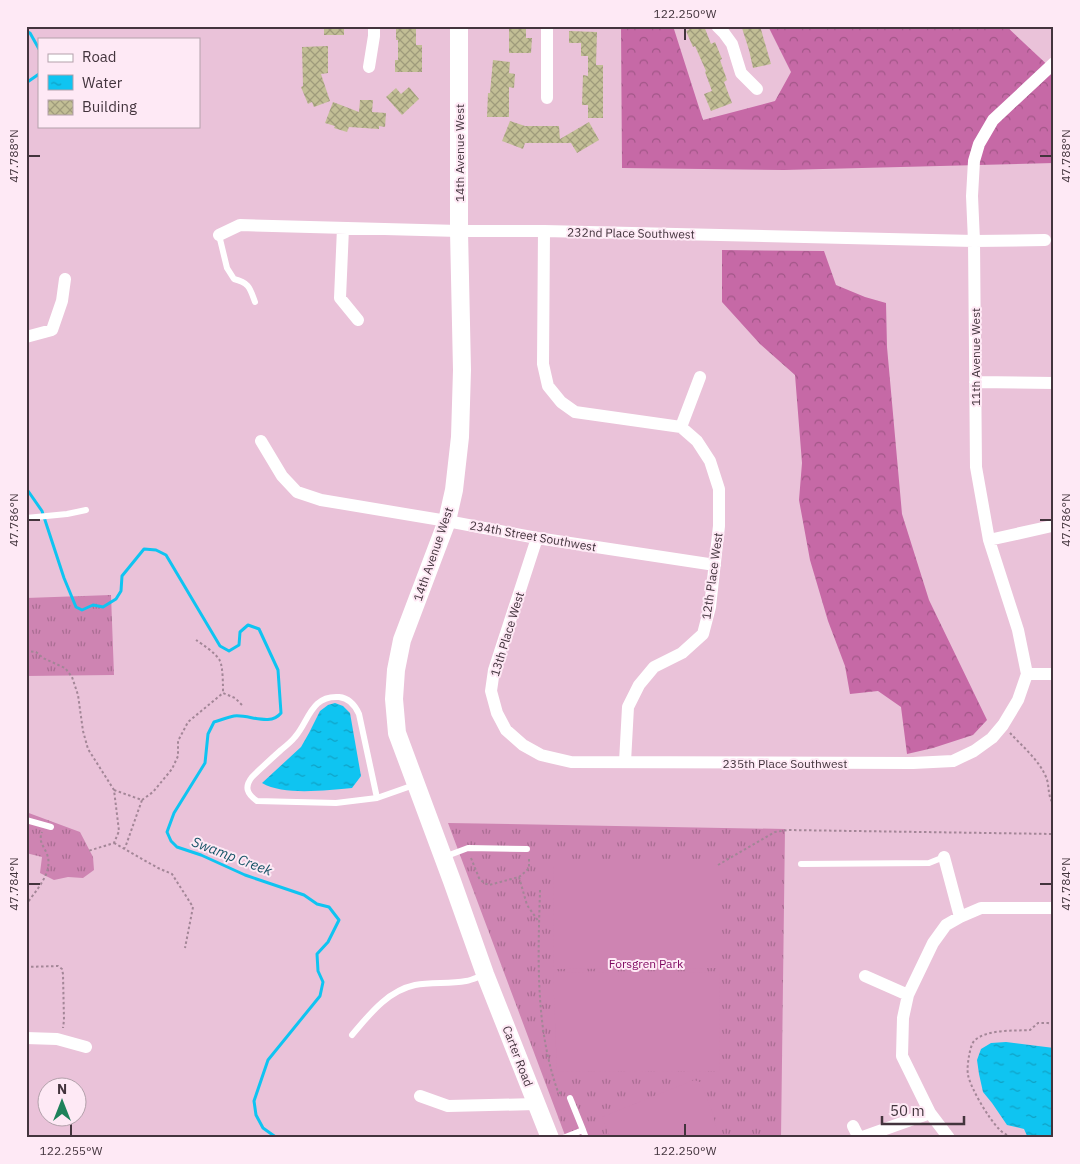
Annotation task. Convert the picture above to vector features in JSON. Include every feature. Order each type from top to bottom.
[{"type":"street","points":[[369,67],[374,26]]},
{"type":"street","name":"14th Avenue West","points":[[459,26],[459,231],[462,370],[460,437],[454,490],[447,521],[402,640],[396,670],[394,699],[397,733],[486,974]]},
{"type":"street","points":[[547,26],[547,98]]},
{"type":"street","points":[[717,26],[732,44],[740,73],[757,89]]},
{"type":"street","name":"11th Avenue West","points":[[1026,674],[1018,630],[988,540],[976,466],[972,196],[974,161],[979,144],[993,120],[1054,63]]},
{"type":"street","name":"232nd Place Southwest","points":[[219,235],[240,225],[974,241],[1045,240]]},
{"type":"street","points":[[343,228],[340,298],[358,320]]},
{"type":"street","points":[[544,231],[542,364],[548,386],[561,402],[575,412],[681,427],[700,377]]},
{"type":"street","points":[[26,337],[52,330],[62,301],[65,279]]},
{"type":"street","points":[[975,382],[1054,383]]},
{"type":"street","name":"12th Place West","points":[[625,762],[628,707],[639,685],[654,667],[682,653],[703,634],[710,607],[719,526],[718,489],[710,460],[697,441],[681,427]]},
{"type":"street","name":"234th Street Southwest","points":[[261,441],[282,476],[297,492],[321,500],[537,538],[715,565]]},
{"type":"street","points":[[988,540],[1052,526]]},
{"type":"street","name":"13th Place West","points":[[506,730],[497,713],[491,691],[494,670],[537,538]]},
{"type":"street","points":[[1026,674],[1054,674]]},
{"type":"street","name":"235th Place Southwest","points":[[506,730],[523,745],[542,755],[571,762],[913,763],[953,761],[974,751],[992,738],[1004,726],[1018,700],[1026,674]]},
{"type":"street","points":[[944,858],[960,917]]},
{"type":"street","points":[[949,1138],[930,1113],[902,1056],[903,1018],[908,995],[933,942],[946,925],[981,908],[1054,908]]},
{"type":"street","name":"Carter Road","points":[[486,974],[550,1138]]},
{"type":"street","points":[[865,976],[908,995]]},
{"type":"street","points":[[26,1038],[57,1039],[86,1047]]},
{"type":"street","points":[[420,1096],[448,1106],[536,1104]]},
{"type":"street","points":[[853,1126],[860,1138],[930,1113]]},
{"type":"lane","points":[[219,235],[227,268],[234,279],[243,281],[249,286],[255,302]]},
{"type":"lane","points":[[28,518],[86,510]]},
{"type":"lane","points":[[377,798],[359,714],[356,707],[350,701],[341,697],[321,700],[313,708],[296,737],[247,783],[251,797],[257,801],[336,803],[377,798],[415,784]]},
{"type":"lane","points":[[26,820],[48,826]]},
{"type":"lane","points":[[443,857],[468,848],[527,849]]},
{"type":"lane","points":[[800,864],[929,863],[944,858]]},
{"type":"lane","points":[[352,1035],[388,997],[403,989],[415,986],[468,981],[486,974]]},
{"type":"lane","points":[[570,1098],[586,1138]]},
{"type":"lane","points":[[563,1138],[583,1130]]},
{"type":"path","points":[[125,848],[142,800],[153,792],[172,769],[178,756],[178,741],[188,722],[222,693],[223,679],[220,661],[206,646],[196,640]]},
{"type":"path","points":[[26,651],[36,652],[43,658],[65,668],[72,677],[78,695],[83,731],[88,749],[114,790],[119,831],[114,843]]},
{"type":"path","points":[[222,693],[235,698],[242,706]]},
{"type":"path","points":[[1004,726],[1038,763],[1047,778],[1050,800],[1054,804]]},
{"type":"path","points":[[114,790],[142,800]]},
{"type":"path","points":[[26,905],[39,888],[49,864],[48,855],[40,837],[48,826]]},
{"type":"path","points":[[718,865],[775,832],[788,830],[1054,834]]},
{"type":"path","points":[[88,851],[114,843],[172,874],[192,907],[185,948]]},
{"type":"path","points":[[468,848],[479,878],[489,885],[519,877],[525,872],[529,868],[530,860],[527,849]]},
{"type":"path","points":[[519,877],[527,905],[539,923]]},
{"type":"path","points":[[540,890],[538,961],[547,1054],[558,1092],[570,1098]]},
{"type":"path","points":[[26,967],[58,966],[62,968],[64,974],[63,1028]]},
{"type":"path","points":[[1011,1138],[1000,1131],[990,1119],[968,1076],[970,1050],[973,1042],[986,1034],[1030,1030],[1038,1023],[1054,1024]]},
{"type":"green space","points":[[621,26],[673,26],[703,120],[775,101],[791,72],[768,26],[1006,26],[1054,71],[1054,163],[784,170],[622,168]]},
{"type":"green space","points":[[722,250],[824,251],[836,285],[886,303],[887,347],[902,514],[929,600],[987,720],[973,735],[907,754],[901,707],[878,691],[850,694],[845,666],[828,621],[810,560],[799,500],[802,463],[795,375],[760,344],[722,302]]},
{"type":"green space","points":[[111,595],[114,675],[26,676],[26,598]]},
{"type":"green space","points":[[26,812],[80,832],[93,857],[94,870],[83,878],[68,877],[54,880],[40,873],[42,857],[26,853]]},
{"type":"green space","name":"Forsgren Park","points":[[448,823],[785,829],[781,1138],[566,1138]]},
{"type":"green space","points":[[554,865],[718,865],[718,968],[553,969]]},
{"type":"green space","points":[[719,972],[720,1071],[557,1072],[553,973]]},
{"type":"green space","points":[[694,1080],[700,1082],[712,1111],[719,1138],[610,1138],[602,1117]]},
{"type":"water","points":[[335,703],[343,706],[350,713],[361,776],[352,788],[294,791],[282,790],[262,783],[301,747],[320,711],[328,705]]},
{"type":"water","points":[[1006,1042],[1054,1048],[1054,1138],[1028,1138],[1024,1129],[1007,1125],[983,1092],[977,1060],[981,1049],[991,1043]]},
{"type":"building","points":[[324,26],[344,26],[344,35],[324,35]]},
{"type":"building","points":[[396,26],[416,26],[416,45],[422,45],[422,72],[395,72],[395,60],[398,60]]},
{"type":"building","points":[[696,26],[704,26],[711,44],[715,42],[722,59],[720,60],[727,80],[724,82],[732,103],[711,111],[704,94],[712,91],[706,71],[686,31]]},
{"type":"building","points":[[760,26],[771,64],[753,68],[742,28]]},
{"type":"building","points":[[509,27],[526,27],[526,38],[532,38],[531,53],[509,53]]},
{"type":"building","points":[[569,31],[597,32],[596,65],[603,65],[603,118],[588,118],[588,105],[582,105],[583,75],[588,76],[588,56],[581,56],[581,43],[569,43]]},
{"type":"building","points":[[328,46],[328,73],[321,74],[330,101],[314,107],[312,102],[308,104],[301,87],[303,86],[302,47]]},
{"type":"building","points":[[493,60],[510,62],[509,73],[515,74],[514,88],[509,87],[509,117],[487,117],[488,93],[490,93]]},
{"type":"building","points":[[409,87],[419,99],[402,115],[386,97],[396,88],[401,94]]},
{"type":"building","points":[[360,100],[373,100],[372,112],[386,113],[385,127],[379,126],[379,129],[349,127],[347,132],[325,123],[333,102],[359,112]]},
{"type":"building","points":[[510,121],[525,126],[559,126],[560,139],[589,122],[599,140],[577,153],[571,143],[525,143],[523,149],[502,141]]},
{"type":"waterway","name":"Swamp Creek","points":[[26,31],[30,33],[38,47]]},
{"type":"waterway","name":"Swamp Creek","points":[[26,83],[38,75]]},
{"type":"waterway","name":"Swamp Creek","points":[[26,488],[42,511],[64,578],[76,607],[82,610],[93,605],[103,607],[116,599],[121,591],[122,576],[144,549],[156,550],[166,555],[220,646],[229,651],[239,645],[240,632],[248,625],[259,629],[278,670],[281,713],[276,717],[265,720],[234,716],[214,722],[208,734],[205,763],[174,813],[167,832],[171,841],[177,847],[201,855],[245,875],[304,895],[317,904],[329,907],[339,920],[328,942],[317,954],[318,971],[323,982],[320,996],[268,1060],[254,1101],[256,1115],[263,1128],[277,1138]]}]
